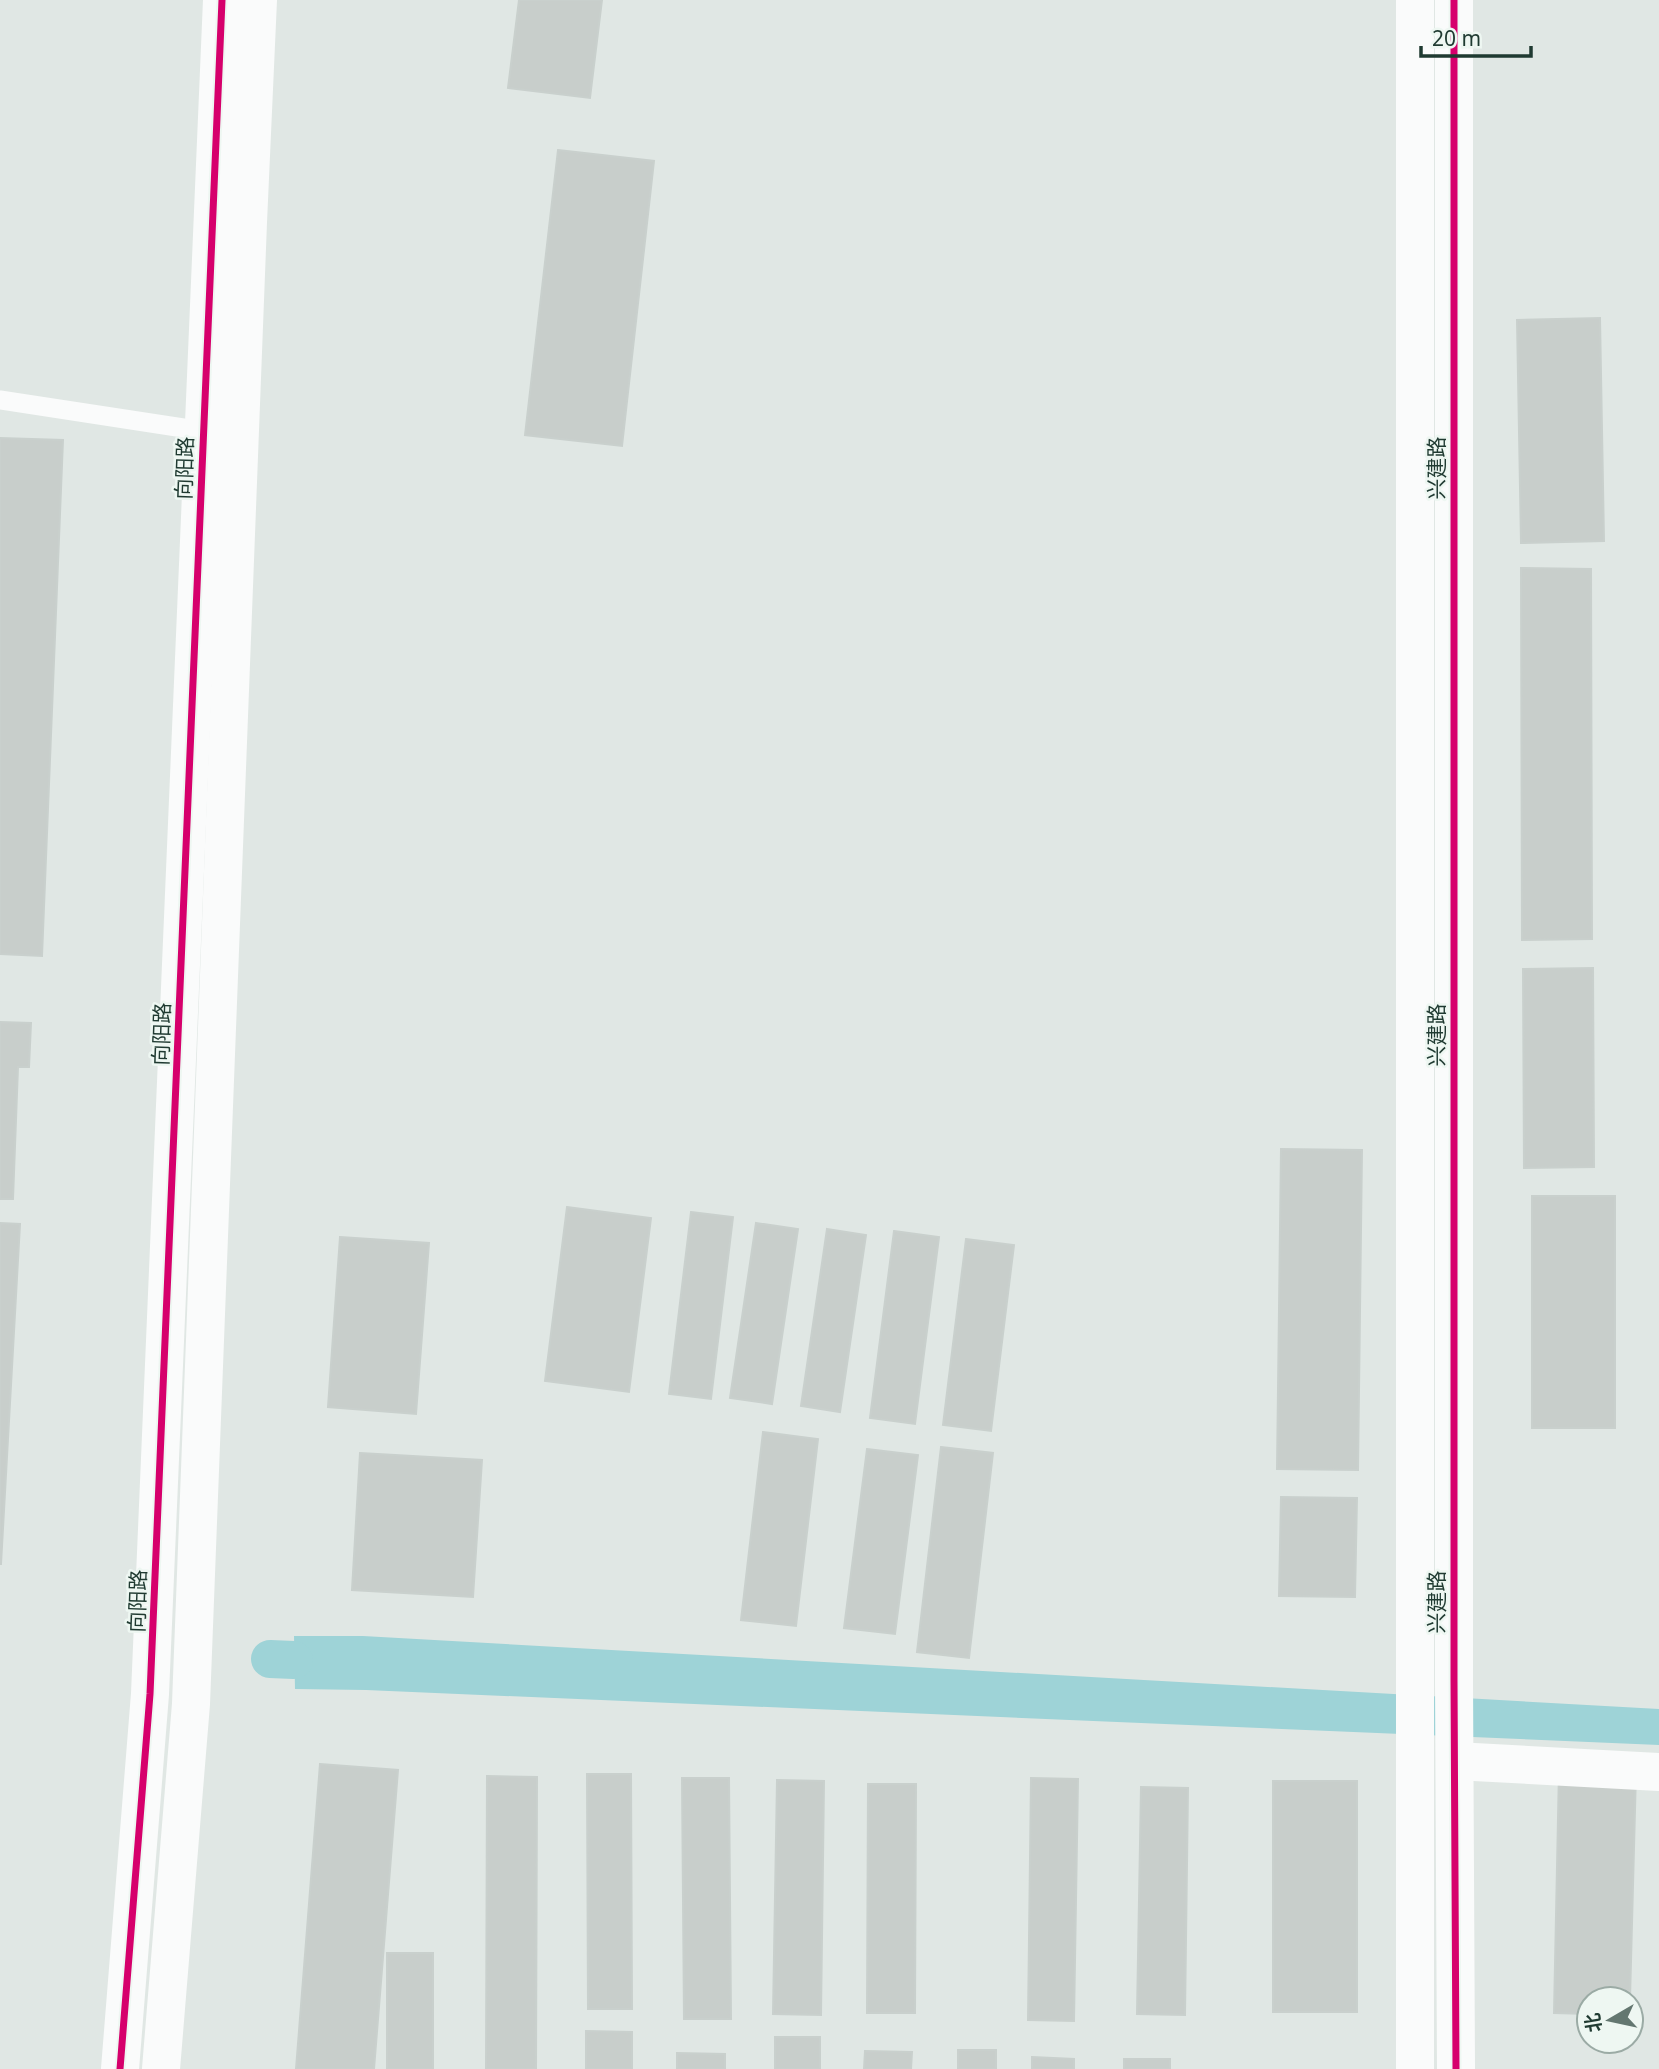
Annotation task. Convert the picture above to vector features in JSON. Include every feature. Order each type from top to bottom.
[{"type":"street","name":"向阳路","points":[[120,2069],[150,1694],[222,0]]},
{"type":"street","points":[[161,2069],[191,1704],[247,222],[258,0]]},
{"type":"street","name":"兴建路","points":[[1415,0],[1415,2069]]},
{"type":"street","name":"兴建路","points":[[1454,0],[1456,2069]]},
{"type":"street","points":[[1455,1761],[1659,1772]]},
{"type":"lane","points":[[0,400],[204,431]]},
{"type":"water","points":[[294,1636],[363,1636],[1659,1709],[1659,1745],[295,1689]]},
{"type":"building","points":[[519,0],[602,0],[590,98],[508,88]]},
{"type":"building","points":[[558,150],[654,161],[622,446],[525,435]]},
{"type":"building","points":[[1600,318],[1604,541],[1521,543],[1517,320]]},
{"type":"building","points":[[0,438],[63,440],[42,956],[0,954]]},
{"type":"building","points":[[1521,568],[1591,569],[1592,939],[1522,940]]},
{"type":"building","points":[[1593,968],[1594,1167],[1524,1168],[1523,969]]},
{"type":"building","points":[[0,1022],[31,1023],[29,1067],[18,1067],[13,1199],[0,1199]]},
{"type":"building","points":[[1281,1149],[1362,1150],[1358,1470],[1277,1469]]},
{"type":"building","points":[[1532,1196],[1615,1196],[1615,1428],[1532,1428]]},
{"type":"building","points":[[567,1207],[651,1218],[629,1392],[545,1381]]},
{"type":"building","points":[[691,1212],[733,1217],[711,1399],[669,1394]]},
{"type":"building","points":[[0,1223],[20,1224],[1,1564],[0,1564]]},
{"type":"building","points":[[756,1223],[798,1229],[772,1404],[730,1398]]},
{"type":"building","points":[[827,1229],[866,1235],[840,1412],[801,1406]]},
{"type":"building","points":[[894,1231],[939,1237],[915,1424],[870,1418]]},
{"type":"building","points":[[340,1237],[429,1243],[416,1414],[328,1407]]},
{"type":"building","points":[[966,1239],[1014,1245],[991,1431],[943,1425]]},
{"type":"building","points":[[763,1432],[818,1439],[796,1626],[741,1620]]},
{"type":"building","points":[[941,1447],[993,1453],[969,1658],[917,1652]]},
{"type":"building","points":[[867,1449],[918,1455],[895,1634],[844,1628]]},
{"type":"building","points":[[360,1453],[482,1460],[473,1597],[352,1590]]},
{"type":"building","points":[[1281,1497],[1357,1498],[1355,1597],[1279,1596]]},
{"type":"building","points":[[320,1764],[398,1770],[374,2069],[296,2069]]},
{"type":"building","points":[[1559,1770],[1636,1772],[1630,1985],[1575,1985],[1575,2014],[1554,2013]]},
{"type":"building","points":[[587,1774],[631,1774],[632,2009],[588,2009]]},
{"type":"building","points":[[487,1776],[537,1777],[536,2069],[486,2069]]},
{"type":"building","points":[[682,1778],[729,1778],[731,2019],[684,2019]]},
{"type":"building","points":[[1031,1778],[1078,1779],[1074,2021],[1028,2020]]},
{"type":"building","points":[[777,1780],[824,1781],[821,2015],[773,2014]]},
{"type":"building","points":[[1273,1781],[1357,1781],[1357,2012],[1273,2012]]},
{"type":"building","points":[[868,1784],[916,1784],[915,2013],[867,2013]]},
{"type":"building","points":[[1141,1787],[1188,1788],[1185,2015],[1137,2014]]},
{"type":"building","points":[[387,1953],[433,1953],[433,2069],[387,2069]]},
{"type":"building","points":[[586,2031],[632,2032],[632,2069],[586,2069]]},
{"type":"building","points":[[775,2037],[820,2037],[820,2069],[775,2069]]},
{"type":"building","points":[[958,2050],[996,2050],[996,2069],[958,2069]]},
{"type":"building","points":[[865,2051],[912,2052],[911,2069],[864,2069]]},
{"type":"building","points":[[677,2053],[725,2054],[725,2069],[677,2069]]},
{"type":"building","points":[[1032,2057],[1074,2059],[1074,2069],[1032,2069]]},
{"type":"building","points":[[1124,2059],[1170,2059],[1170,2069],[1124,2069]]},
{"type":"waterway","points":[[270,1659],[294,1660]]},
{"type":"cycle path","points":[[120,2069],[150,1694],[222,0]]},
{"type":"cycle path","points":[[1454,0],[1456,2069]]}]
